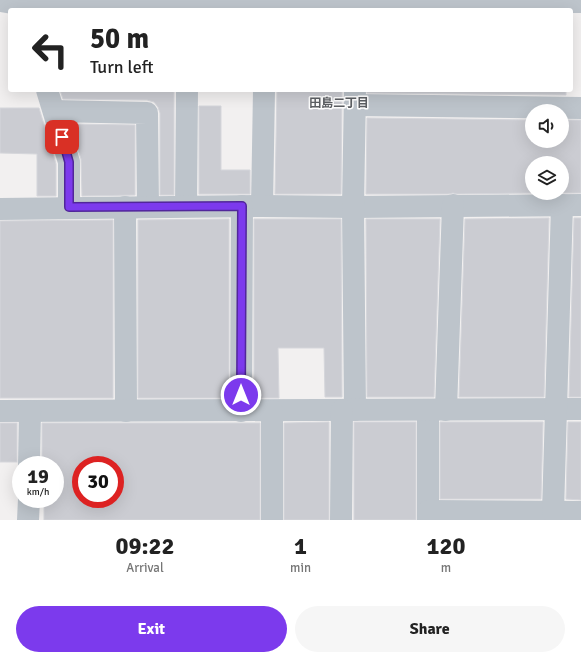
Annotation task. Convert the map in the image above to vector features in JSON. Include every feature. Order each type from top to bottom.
[{"type":"street","points":[[15,4],[134,2],[187,6],[257,4],[581,2]]},
{"type":"street","points":[[49,92],[69,162],[69,207]]},
{"type":"street","points":[[186,206],[187,92]]},
{"type":"street","points":[[241,411],[252,206],[264,92]]},
{"type":"street","points":[[341,520],[348,410],[355,98],[581,108]]},
{"type":"street","points":[[54,111],[146,113],[148,207]]},
{"type":"street","points":[[453,205],[428,515],[511,516],[553,512],[581,512]]},
{"type":"street","points":[[0,209],[186,206],[572,205],[556,410],[553,512]]},
{"type":"street","points":[[125,207],[126,411]]},
{"type":"street","points":[[0,411],[581,409]]},
{"type":"street","points":[[272,411],[272,520]]},
{"type":"street","points":[[29,456],[30,412]]},
{"type":"street","points":[[28,508],[28,520]]},
{"type":"building","points":[[61,92],[174,92],[174,195],[160,195],[160,113],[154,102],[147,100],[63,99]]},
{"type":"building","points":[[277,92],[342,92],[341,194],[275,194]]},
{"type":"building","points":[[566,92],[566,95],[367,93]]},
{"type":"building","points":[[199,106],[221,106],[221,170],[250,170],[250,194],[199,194]]},
{"type":"building","points":[[0,108],[39,108],[56,164],[56,196],[37,196],[37,154],[0,153]]},
{"type":"building","points":[[367,118],[525,120],[525,148],[569,148],[569,120],[581,120],[581,193],[569,193],[569,156],[525,156],[525,193],[366,194]]},
{"type":"building","points":[[70,124],[135,125],[135,195],[82,196],[81,159]]},
{"type":"building","points":[[549,218],[544,397],[459,397],[465,219]]},
{"type":"building","points":[[574,218],[581,218],[581,397],[569,397]]},
{"type":"building","points":[[229,219],[229,398],[138,398],[138,220]]},
{"type":"building","points":[[254,219],[341,219],[342,397],[325,397],[324,348],[278,348],[279,398],[254,398]]},
{"type":"building","points":[[366,219],[440,219],[434,397],[367,397]]},
{"type":"building","points":[[113,220],[113,398],[0,398],[0,221]]},
{"type":"building","points":[[329,422],[329,520],[284,520],[284,423]]},
{"type":"building","points":[[354,422],[416,422],[416,520],[354,520]]},
{"type":"building","points":[[440,422],[543,422],[541,499],[440,499]]},
{"type":"building","points":[[568,422],[581,422],[581,500],[566,499]]},
{"type":"building","points":[[0,423],[17,423],[17,456],[12,456],[12,462],[0,462]]},
{"type":"building","points":[[42,423],[260,423],[260,520],[44,520],[44,508],[64,508],[64,456],[42,456]]},
{"type":"district","name":"田島二丁目","points":[[339,103]]},
{"type":"route","points":[[62,137],[69,162],[69,207],[242,206],[241,395]]}]
